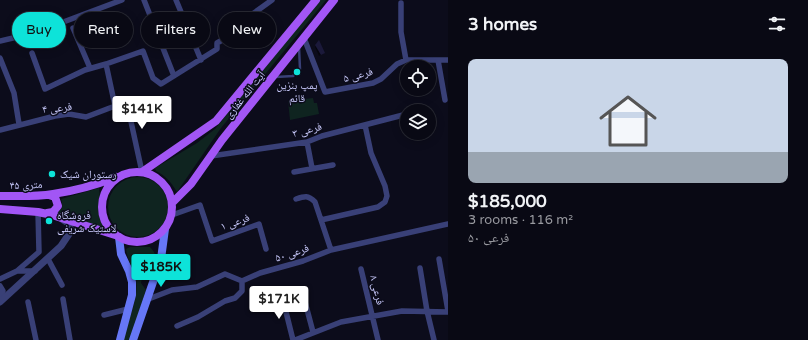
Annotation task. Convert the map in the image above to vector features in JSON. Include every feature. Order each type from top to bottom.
[{"type":"main road","name":"آیت الله غفاری","points":[[142,172],[216,121],[316,0]]},
{"type":"main road","name":"آیت الله غفاری","points":[[172,203],[191,184],[273,76],[334,0]]},
{"type":"main road","points":[[133,340],[161,259],[165,229],[172,215],[172,203],[168,190],[159,179],[151,174],[132,172],[122,175],[112,182],[105,192],[102,204],[103,216],[108,227],[118,236],[126,241],[147,241],[157,236],[165,229]]},
{"type":"main road","name":"۴۵ متری","points":[[0,196],[49,195],[100,183],[122,175]]},
{"type":"main road","points":[[47,214],[53,212],[58,206],[55,198],[49,195]]},
{"type":"main road","points":[[0,210],[38,212],[118,236]]},
{"type":"main road","points":[[118,236],[121,254],[129,271],[132,282],[132,295],[120,340]]},
{"type":"street","points":[[0,41],[34,32],[122,0]]},
{"type":"street","points":[[144,0],[174,76]]},
{"type":"street","points":[[176,0],[201,60]]},
{"type":"street","points":[[32,53],[45,89],[90,68],[143,51],[153,78],[160,84],[217,49],[217,43],[250,24],[254,13],[272,0]]},
{"type":"street","points":[[401,3],[401,32],[406,60]]},
{"type":"street","points":[[73,28],[90,68]]},
{"type":"street","name":"فرعی ۵","points":[[301,41],[325,92],[373,84],[400,63]]},
{"type":"street","points":[[0,58],[14,93],[19,124]]},
{"type":"street","points":[[445,100],[438,60],[448,60]]},
{"type":"street","points":[[106,64],[115,106],[130,117],[142,172]]},
{"type":"street","name":"فرعی ۴","points":[[0,130],[55,116],[69,114],[86,117],[115,106]]},
{"type":"street","name":"فرعی ۳","points":[[211,156],[307,142],[322,136],[400,116]]},
{"type":"street","points":[[320,220],[378,207],[385,202],[387,196],[385,186],[371,153],[365,125]]},
{"type":"street","points":[[307,142],[312,168]]},
{"type":"street","points":[[294,172],[333,165]]},
{"type":"street","points":[[296,199],[306,196],[311,197],[315,202],[331,250]]},
{"type":"street","name":"فرعی ۱","points":[[172,215],[200,205],[212,241],[259,224],[266,249]]},
{"type":"street","points":[[0,279],[17,271],[39,252],[38,212]]},
{"type":"street","points":[[0,302],[61,246],[69,234],[70,227],[68,223],[60,218]]},
{"type":"street","name":"فرعی ۵۰","points":[[242,281],[260,273],[302,261],[331,250],[448,224]]},
{"type":"street","points":[[48,259],[62,285]]},
{"type":"street","points":[[282,296],[294,340],[340,322],[373,316],[402,311],[448,312],[439,259]]},
{"type":"street","points":[[420,268],[427,311],[434,340]]},
{"type":"street","name":"فرعی ۸","points":[[361,269],[373,316]]},
{"type":"street","points":[[17,271],[35,271]]},
{"type":"street","points":[[146,300],[172,290],[197,287],[225,274],[242,281],[242,291],[235,298],[225,301],[192,320],[177,326]]},
{"type":"street","points":[[0,286],[3,291],[0,298]]},
{"type":"street","points":[[304,298],[313,332]]},
{"type":"street","points":[[63,299],[70,340]]},
{"type":"street","points":[[28,302],[36,340]]},
{"type":"street","points":[[104,315],[128,309]]},
{"type":"street","points":[[373,316],[378,340]]},
{"type":"lane","points":[[273,76],[293,76],[300,68],[301,41]]},
{"type":"green space","points":[[320,0],[326,0],[221,128],[177,192],[173,185],[163,175],[156,171],[155,168],[197,143],[215,129]]},
{"type":"green space","points":[[313,98],[314,103],[317,103],[319,114],[290,120],[288,101]]},
{"type":"green space","points":[[138,177],[155,182],[163,190],[168,207],[163,224],[155,232],[138,237],[121,232],[113,224],[108,207],[113,190],[121,182]]},
{"type":"green space","points":[[99,188],[103,229],[57,213],[62,207],[61,199]]},
{"type":"green space","points":[[130,247],[150,247],[156,256],[156,261],[153,270],[144,270],[141,283],[146,290],[130,340],[122,340],[132,310],[137,287],[134,272],[126,249]]},
{"type":"building","points":[[319,40],[325,53],[321,55],[315,45]]},
{"type":"place","name":"پمپ بنزین قائم","points":[[297,72]]},
{"type":"place","name":"رستوران شیک","points":[[52,174]]},
{"type":"place","name":"فروشگاه لاستیک شریفی","points":[[49,221]]}]
